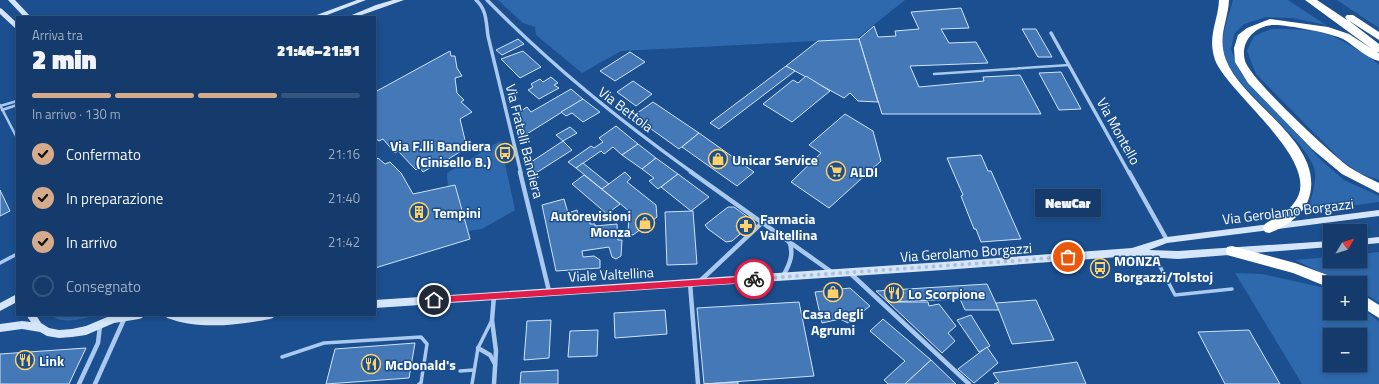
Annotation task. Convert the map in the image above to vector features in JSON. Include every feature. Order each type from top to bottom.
[{"type":"highway","points":[[1224,0],[1217,29],[1217,47],[1223,65],[1235,83],[1295,150],[1302,166],[1307,188],[1300,204],[1287,216],[1269,228]]},
{"type":"highway","points":[[1310,0],[1344,22],[1379,49]]},
{"type":"highway","points":[[1324,0],[1379,37]]},
{"type":"highway","points":[[1379,58],[1345,36],[1324,29],[1270,22],[1251,30],[1242,37],[1238,48],[1240,62],[1252,80],[1316,146],[1346,171],[1379,188]]},
{"type":"highway","points":[[1232,251],[1295,268],[1323,279]]},
{"type":"highway","points":[[1367,303],[1379,312]]},
{"type":"main road","points":[[11,0],[27,16]]},
{"type":"main road","points":[[319,16],[363,0]]},
{"type":"main road","points":[[353,16],[378,6],[401,0]]},
{"type":"main road","points":[[0,10],[16,26]]},
{"type":"main road","name":"Via Gerolamo Borgazzi","points":[[1132,252],[1148,245],[1167,240],[1379,213]]},
{"type":"main road","points":[[1367,241],[1379,240]]},
{"type":"main road","name":"Via Gerolamo Borgazzi","points":[[849,273],[1132,252],[1154,255],[1323,244]]},
{"type":"main road","name":"Viale Valtellina","points":[[376,304],[549,291],[849,273]]},
{"type":"main road","points":[[0,307],[16,299]]},
{"type":"main road","points":[[32,316],[35,322],[42,328]]},
{"type":"main road","points":[[0,328],[22,325],[42,328],[54,333],[66,334],[80,332],[100,326],[123,316]]},
{"type":"main road","points":[[175,316],[207,322],[241,320],[264,316]]},
{"type":"street","name":"Via Fratelli Bandiera","points":[[476,0],[482,4],[485,12],[488,36],[549,291]]},
{"type":"street","name":"Via Bettola","points":[[487,0],[521,34],[598,102],[785,236],[835,274]]},
{"type":"street","name":"Via Montello","points":[[1051,33],[1167,240]]},
{"type":"street","points":[[698,384],[694,283],[764,221]]},
{"type":"street","points":[[782,278],[789,266],[792,252],[791,245],[785,236]]},
{"type":"street","points":[[849,273],[969,384]]},
{"type":"street","points":[[494,296],[492,320],[496,366],[494,384]]},
{"type":"street","points":[[95,384],[123,316]]},
{"type":"street","points":[[79,384],[98,343],[100,326]]},
{"type":"street","points":[[478,348],[490,355],[496,366]]},
{"type":"lane","points":[[934,74],[1069,65]]},
{"type":"lane","points":[[16,100],[0,106],[16,136]]},
{"type":"lane","points":[[2,110],[16,105]]},
{"type":"lane","points":[[1148,245],[1175,295],[1232,289]]},
{"type":"lane","points":[[0,263],[16,255]]},
{"type":"lane","points":[[472,384],[478,348],[492,320]]},
{"type":"lane","points":[[282,356],[324,343],[421,337],[427,344],[421,383],[419,384]]},
{"type":"lane","points":[[460,371],[474,370]]},
{"type":"shaded area","points":[[498,0],[905,0],[856,39],[621,51],[582,73],[536,35],[535,27],[523,23]]},
{"type":"shaded area","points":[[1233,0],[1288,0],[1326,25],[1293,18],[1266,17],[1244,24],[1234,34],[1231,50],[1241,73],[1322,161],[1344,180],[1379,196],[1379,202],[1307,212],[1315,182],[1315,170],[1313,165],[1293,137],[1247,90],[1225,60],[1222,42]]},
{"type":"shaded area","points":[[1337,0],[1379,0],[1379,28]]},
{"type":"shaded area","points":[[1271,29],[1305,30],[1324,33],[1353,47],[1379,65],[1379,180],[1359,173],[1340,159],[1256,74],[1247,51],[1254,36]]},
{"type":"shaded area","points":[[500,141],[515,210],[482,229],[468,231],[455,185],[448,187],[447,173]]},
{"type":"shaded area","points":[[1379,252],[1379,303],[1367,295],[1367,276],[1330,276],[1295,260],[1323,258],[1323,268],[1367,268],[1367,253]]},
{"type":"shaded area","points":[[1235,273],[1262,274],[1323,287],[1323,320],[1367,320],[1367,312],[1379,322],[1379,384],[1302,384]]},
{"type":"shaded area","points":[[53,316],[92,316],[73,320],[62,320]]},
{"type":"building","points":[[961,8],[969,28],[941,29],[949,43],[976,42],[988,63],[910,66],[919,87],[984,81],[983,77],[1020,75],[1041,114],[882,114],[859,39],[874,26],[878,37],[896,36],[895,31],[919,29],[911,12]]},
{"type":"building","points":[[1022,29],[1036,29],[1052,57],[1038,57]]},
{"type":"building","points":[[518,39],[524,44],[502,55],[496,50]]},
{"type":"building","points":[[859,39],[878,102],[858,101],[850,93],[844,98],[786,66],[818,41]]},
{"type":"building","points":[[450,51],[451,56],[455,56],[457,68],[462,76],[455,78],[457,93],[464,100],[461,102],[472,112],[460,119],[465,140],[471,145],[442,163],[440,162],[423,172],[419,167],[416,170],[398,151],[395,153],[383,139],[379,141],[376,139],[376,91]]},
{"type":"building","points":[[523,51],[541,67],[520,78],[501,59]]},
{"type":"building","points":[[630,52],[645,62],[615,81],[600,71]]},
{"type":"building","points":[[786,66],[795,71],[719,129],[710,123]]},
{"type":"building","points":[[1061,72],[1081,109],[1059,110],[1039,73]]},
{"type":"building","points":[[806,76],[830,91],[792,122],[763,104],[793,80],[798,83]]},
{"type":"building","points":[[551,77],[558,83],[554,85],[559,88],[539,99],[528,90],[533,87],[531,84],[540,79],[543,82]]},
{"type":"building","points":[[633,81],[652,94],[636,106],[617,92]]},
{"type":"building","points":[[571,89],[583,99],[522,137],[516,114],[527,107],[531,112]]},
{"type":"building","points":[[583,99],[600,112],[583,122],[572,113],[566,116],[561,112]]},
{"type":"building","points":[[653,102],[699,133],[679,149],[633,116]]},
{"type":"building","name":"ALDI","points":[[845,114],[873,131],[881,161],[829,208],[791,182],[821,153],[809,145]]},
{"type":"building","points":[[616,126],[638,144],[622,155],[613,147],[604,154],[601,151],[576,168],[568,162],[591,146],[594,148],[603,142],[599,138]]},
{"type":"building","points":[[570,127],[577,133],[563,141],[556,135]]},
{"type":"building","points":[[699,133],[754,172],[737,186],[682,147]]},
{"type":"building","points":[[563,141],[572,150],[536,173],[528,164]]},
{"type":"building","points":[[638,144],[656,158],[642,169],[622,155]]},
{"type":"building","points":[[981,155],[988,171],[991,171],[1021,239],[981,242],[976,229],[974,229],[961,196],[963,195],[947,158]]},
{"type":"building","name":"Tempini","points":[[378,158],[385,164],[390,162],[401,173],[413,194],[455,185],[470,239],[376,268],[376,159]]},
{"type":"building","points":[[656,158],[678,174],[658,189],[649,181],[654,178],[642,169]]},
{"type":"building","points":[[583,163],[609,184],[602,189],[576,168]]},
{"type":"building","points":[[625,172],[631,178],[627,182],[656,205],[657,217],[633,235],[628,234],[629,211],[602,189]]},
{"type":"building","points":[[678,174],[709,197],[691,211],[661,187]]},
{"type":"building","points":[[584,175],[620,204],[607,214],[572,184]]},
{"type":"building","points":[[0,190],[10,211],[0,216]]},
{"type":"building","points":[[564,199],[568,213],[577,210],[579,218],[590,217],[590,224],[595,224],[595,226],[617,224],[618,240],[622,240],[621,256],[616,259],[612,257],[609,247],[582,251],[583,257],[594,256],[600,260],[600,268],[556,271],[542,205]]},
{"type":"building","points":[[728,207],[734,207],[752,220],[752,224],[732,241],[726,242],[708,229],[705,225]]},
{"type":"building","points":[[693,211],[697,264],[667,265],[665,212]]},
{"type":"building","points":[[987,284],[999,310],[965,310],[960,299],[888,302],[876,291]]},
{"type":"building","points":[[850,288],[870,306],[848,323],[840,319],[822,323],[815,292]]},
{"type":"building","points":[[1036,300],[1054,340],[1012,344],[996,303]]},
{"type":"building","points":[[799,302],[814,376],[704,384],[697,308]]},
{"type":"building","points":[[888,302],[928,302],[929,306],[939,304],[956,326],[948,333],[955,341],[942,353]]},
{"type":"building","points":[[665,310],[667,334],[615,338],[614,313]]},
{"type":"building","points":[[971,315],[990,346],[979,352],[957,320]]},
{"type":"building","points":[[883,319],[931,360],[905,384],[888,384],[884,380],[905,361],[870,331]]},
{"type":"building","points":[[551,320],[549,358],[524,360],[527,321]]},
{"type":"building","points":[[598,330],[597,356],[568,357],[570,331]]},
{"type":"building","points":[[1249,330],[1280,384],[1225,384],[1198,332]]},
{"type":"building","name":"McDonald's","points":[[415,343],[409,378],[326,384],[335,349]]},
{"type":"building","points":[[987,347],[998,363],[974,383],[958,369]]},
{"type":"building","points":[[86,348],[69,384],[0,384],[0,354]]},
{"type":"building","points":[[931,360],[956,384],[905,384]]},
{"type":"building","points":[[1077,362],[1086,384],[994,384],[999,382],[993,373]]},
{"type":"building","points":[[558,370],[558,384],[520,384],[521,372]]},
{"type":"building","points":[[738,382],[738,384],[704,384]]},
{"type":"way so far","points":[[754,279],[888,271],[1068,257]]},
{"type":"place","name":"Via F.lli Bandiera (Cinisello B.)","points":[[505,153]]},
{"type":"place","name":"Unicar Service","points":[[718,159]]},
{"type":"place","name":"ALDI","points":[[836,171]]},
{"type":"place","name":"Tempini","points":[[419,212]]},
{"type":"place","name":"Autorevisioni Monza","points":[[645,223]]},
{"type":"place","name":"Farmacia Valtellina","points":[[746,226]]},
{"type":"place","name":"NewCar","points":[[1068,257]]},
{"type":"place","name":"MONZA Borgazzi/Tolstoj","points":[[1100,268]]},
{"type":"place","name":"Casa degli Agrumi","points":[[833,292]]},
{"type":"place","name":"Lo Scorpione","points":[[894,293]]},
{"type":"place","name":"Link","points":[[25,360]]},
{"type":"place","name":"McDonald's","points":[[371,364]]},
{"type":"route","points":[[434,300],[549,291],[754,279]]}]
